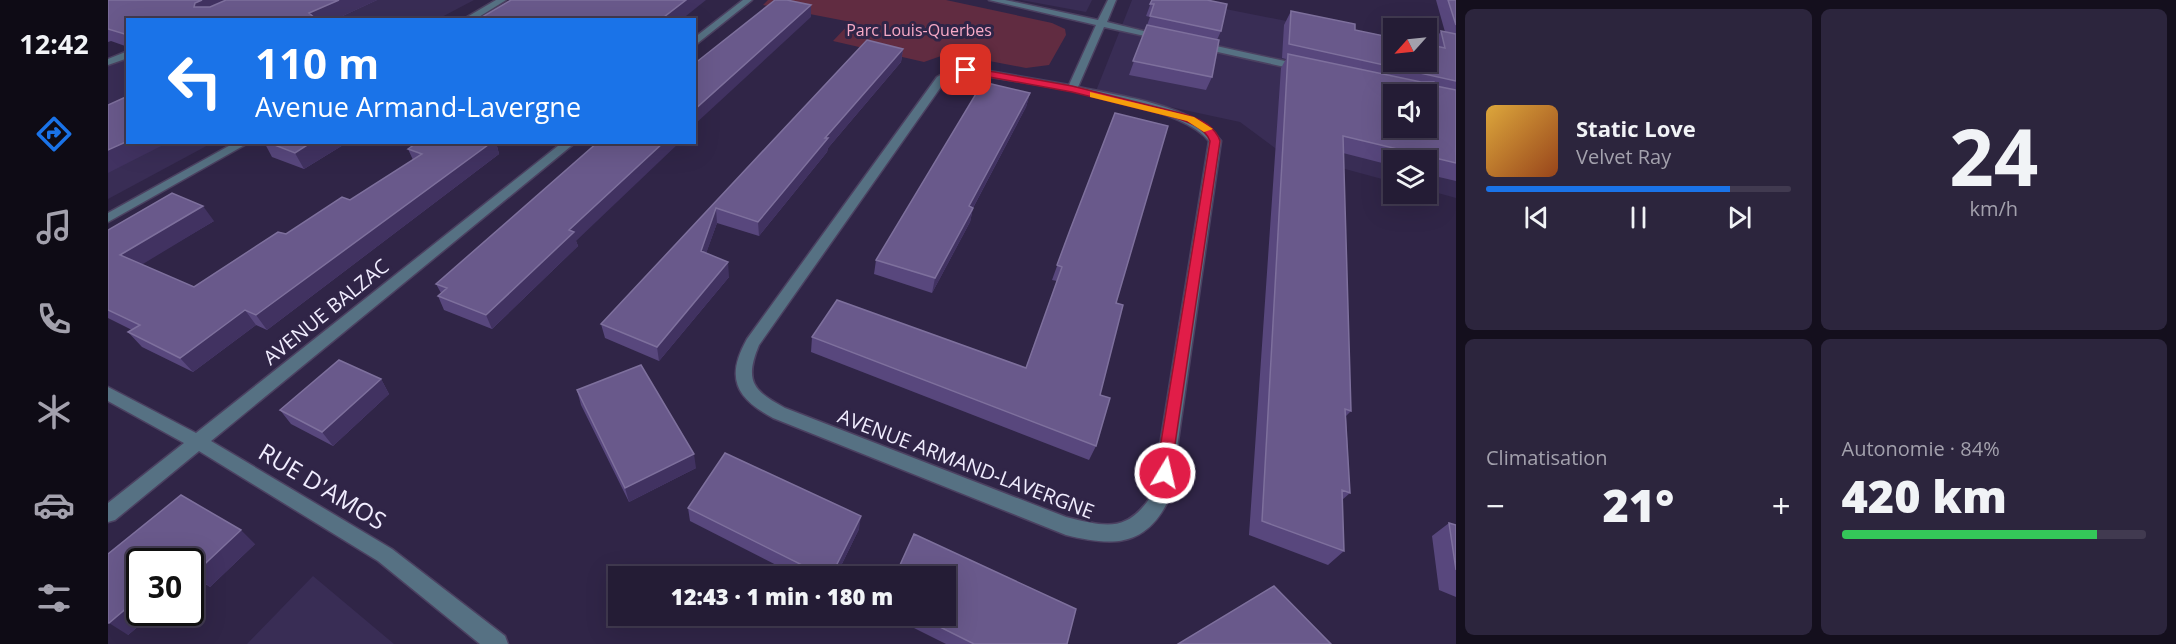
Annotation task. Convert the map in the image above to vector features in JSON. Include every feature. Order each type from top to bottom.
[{"type":"street","points":[[470,18],[502,0]]},
{"type":"street","points":[[696,41],[748,0]]},
{"type":"street","points":[[993,0],[1170,39]]},
{"type":"street","points":[[1072,89],[1112,0]]},
{"type":"street","points":[[1182,41],[1319,71]]},
{"type":"street","points":[[108,62],[126,55]]},
{"type":"street","name":"AVENUE ARMAND-LAVERGNE","points":[[966,70],[1072,89],[1191,119],[1212,133],[1215,141],[1161,497],[1150,515],[1133,531],[1101,535],[1066,526],[779,413],[757,402],[744,385],[742,363],[752,343],[941,79],[954,71],[966,70]]},
{"type":"street","points":[[108,218],[241,144]]},
{"type":"street","name":"AVENUE BALZAC","points":[[108,514],[569,144]]},
{"type":"street","name":"RUE D'AMOS","points":[[108,393],[198,442],[385,555],[497,644]]},
{"type":"shaded area","points":[[262,0],[474,0],[440,18],[221,18]]},
{"type":"shaded area","points":[[1021,0],[1092,0],[1086,12]]},
{"type":"shaded area","points":[[1132,0],[1180,0],[1383,40],[1383,72],[1437,72],[1437,59],[1456,54],[1456,198],[1437,193],[1437,150],[1383,150],[1383,179],[1279,151],[1240,122],[1096,91]]},
{"type":"shaded area","points":[[126,57],[126,144],[210,144],[108,199],[108,65]]},
{"type":"shaded area","points":[[313,576],[394,644],[247,644]]},
{"type":"green space","name":"Parc Louis-Querbes","points":[[768,0],[946,0],[1052,23],[1065,29],[1066,35],[1049,65],[1026,68],[958,55],[941,56],[924,62],[833,41],[851,22],[763,5]]},
{"type":"building","points":[[108,0],[202,0],[195,3],[194,7],[210,7],[226,0],[339,0],[309,13],[315,18],[126,18],[126,34],[108,29]]},
{"type":"building","points":[[511,0],[686,0],[663,18],[480,18]]},
{"type":"building","points":[[775,0],[811,5],[696,108],[696,62]]},
{"type":"building","points":[[1152,0],[1207,0],[1227,4],[1221,31],[1150,16],[1154,4],[1150,4]]},
{"type":"building","points":[[1448,0],[1456,0],[1456,25]]},
{"type":"building","points":[[1291,11],[1355,24],[1355,30],[1383,36],[1383,65],[1289,44]]},
{"type":"building","points":[[1147,25],[1219,40],[1212,77],[1133,61]]},
{"type":"building","points":[[1441,31],[1456,34],[1456,81],[1415,72],[1437,72],[1437,46],[1445,48]]},
{"type":"building","points":[[867,40],[903,49],[825,138],[828,138],[758,222],[716,208],[701,251],[728,262],[657,347],[601,324]]},
{"type":"building","points":[[1288,54],[1421,82],[1434,82],[1435,84],[1383,84],[1383,138],[1437,138],[1437,86],[1456,90],[1456,163],[1437,158],[1437,150],[1402,150],[1343,136],[1351,411],[1345,409],[1350,493],[1342,490],[1344,551],[1262,521]]},
{"type":"building","points":[[983,82],[1030,93],[969,206],[973,208],[935,278],[876,260]]},
{"type":"building","points":[[126,97],[126,142],[108,150],[108,105]]},
{"type":"building","points":[[1115,113],[1168,126],[1116,303],[1123,305],[1100,395],[1110,398],[1096,446],[812,337],[837,300],[1026,368],[1062,267],[1057,265]]},
{"type":"building","points":[[272,144],[309,144],[295,153]]},
{"type":"building","points":[[415,144],[489,144],[256,315],[245,310],[180,358],[128,332],[140,325],[108,310],[108,230],[172,193],[203,206],[120,255],[194,287],[278,232],[286,234],[342,197],[350,200],[422,154],[408,149]]},
{"type":"building","points":[[596,144],[662,144],[569,230],[574,232],[486,315],[438,296],[447,288],[436,284]]},
{"type":"building","points":[[339,360],[381,379],[322,432],[280,410]]},
{"type":"building","points":[[641,365],[694,454],[625,488],[577,390]]},
{"type":"building","points":[[725,453],[861,516],[836,566],[804,566],[688,508]]},
{"type":"building","points":[[181,495],[241,530],[204,565],[204,548],[126,548],[126,609],[109,623],[108,554]]},
{"type":"building","points":[[1449,523],[1456,525],[1456,570]]},
{"type":"building","points":[[914,534],[1076,609],[1067,644],[974,644],[938,626],[956,626],[956,566],[900,566]]},
{"type":"building","points":[[1274,586],[1331,644],[1178,644]]},
{"type":"slow traffic","points":[[1094,94],[1191,119],[1208,129]]},
{"type":"route","points":[[966,70],[1072,89],[1177,115],[1191,119],[1212,133],[1215,141],[1165,473]]}]
